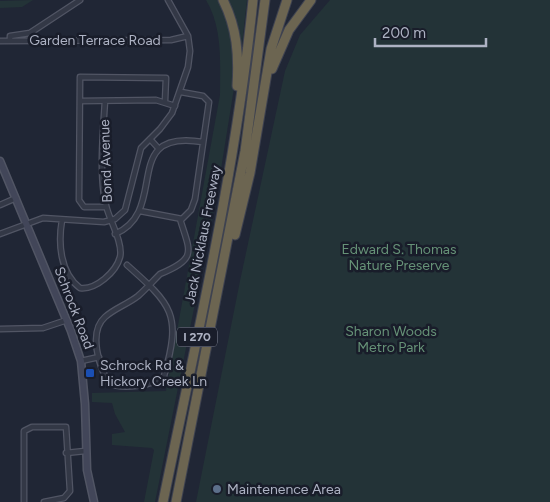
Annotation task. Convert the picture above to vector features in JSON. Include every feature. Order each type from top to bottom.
[{"type":"highway","points":[[223,0],[234,31],[238,60],[229,174]]},
{"type":"highway","name":"Jack Nicklaus Freeway","points":[[163,502],[229,174],[242,91],[253,0]]},
{"type":"highway","name":"Jack Nicklaus Freeway","points":[[176,502],[245,152],[265,0]]},
{"type":"highway","points":[[216,302],[243,202],[271,49],[287,0]]},
{"type":"highway","points":[[261,108],[281,46],[297,18],[311,0]]},
{"type":"main road","name":"Schrock Road","points":[[0,161],[2,170],[16,198],[67,320],[81,361],[85,404],[85,451],[94,502]]},
{"type":"street","points":[[10,41],[10,36],[30,33],[80,0]]},
{"type":"street","points":[[0,234],[46,218],[78,222],[111,220],[119,217],[127,207],[138,155],[141,148],[160,129],[175,106],[181,92],[190,51],[188,36],[168,0]]},
{"type":"street","name":"Garden Terrace Road","points":[[0,41],[171,40],[188,36]]},
{"type":"street","points":[[106,207],[84,207],[79,200],[80,77],[166,78],[165,101]]},
{"type":"street","points":[[180,219],[191,210],[195,199],[208,99],[203,96],[181,92]]},
{"type":"street","points":[[80,101],[165,101],[175,106]]},
{"type":"street","name":"Bond Avenue","points":[[105,101],[104,188],[106,207],[111,220]]},
{"type":"street","points":[[150,139],[159,149]]},
{"type":"street","points":[[115,234],[132,224],[140,211],[151,160],[159,149],[172,140],[203,142]]},
{"type":"street","points":[[0,205],[16,198]]},
{"type":"street","points":[[140,211],[180,219]]},
{"type":"street","points":[[127,264],[149,285],[167,304],[172,316],[173,328],[164,376],[146,386],[114,386],[109,383],[96,345],[100,322],[139,295],[149,285],[160,274],[181,264],[189,252],[187,237],[180,219]]},
{"type":"street","points":[[62,220],[60,235],[61,254],[70,276],[80,288],[88,289],[96,286],[117,264],[120,252],[111,220]]},
{"type":"street","points":[[0,329],[43,328],[67,320]]},
{"type":"street","points":[[81,361],[99,357]]},
{"type":"street","points":[[24,502],[24,431],[32,428],[66,427],[66,453],[70,491],[64,498],[44,502]]},
{"type":"street","points":[[66,453],[85,451]]},
{"type":"green space","points":[[33,0],[22,7],[0,8],[0,1]]},
{"type":"green space","points":[[206,0],[221,0],[235,42],[234,88],[217,194],[155,502],[144,502],[154,450],[152,448],[112,445],[112,434],[125,432],[115,414],[112,403],[92,402],[92,393],[166,391],[220,95],[218,34]]},
{"type":"green space","points":[[226,0],[247,0],[241,53]]},
{"type":"green space","name":"Sharon Woods Metro Park","points":[[330,0],[550,0],[550,502],[196,502],[240,281],[285,71],[300,35]]},
{"type":"place","name":"Schrock Rd & Hickory Creek Ln","points":[[90,373]]},
{"type":"place","name":"Maintenence Area","points":[[217,489]]},
{"type":"park label","name":"Edward S. Thomas Nature Preserve","points":[[399,258]]}]
